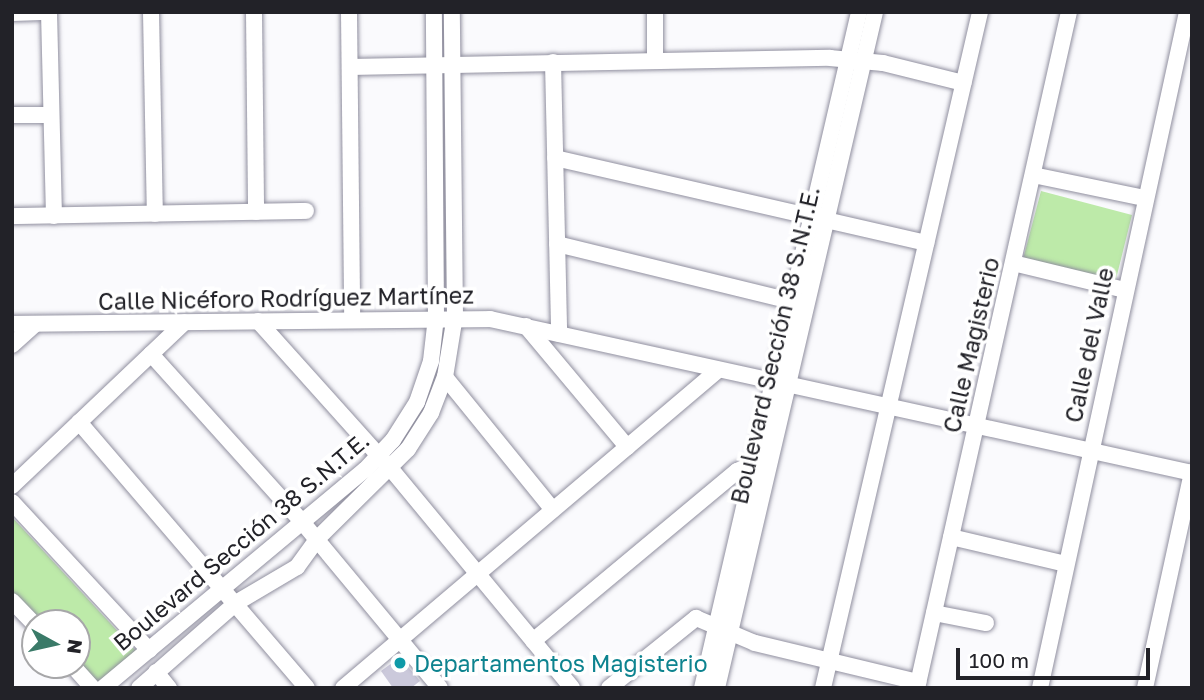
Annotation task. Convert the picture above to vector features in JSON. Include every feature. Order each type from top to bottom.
[{"type":"street","points":[[12,13],[49,12],[54,216]]},
{"type":"street","points":[[151,12],[155,214]]},
{"type":"street","points":[[254,12],[256,212]]},
{"type":"street","points":[[349,12],[352,320]]},
{"type":"street","name":"Boulevard Sección 38 S.N.T.E.","points":[[103,688],[379,457],[405,423],[425,381],[436,317],[434,12]]},
{"type":"street","name":"Boulevard Sección 38 S.N.T.E.","points":[[139,688],[236,603],[284,578],[317,539],[391,469],[421,430],[445,377],[454,317],[452,12]]},
{"type":"street","points":[[655,12],[655,60]]},
{"type":"street","name":"Boulevard Sección 38 S.N.T.E.","points":[[799,303],[827,220],[856,60],[859,12]]},
{"type":"street","name":"Boulevard Sección 38 S.N.T.E.","points":[[702,688],[725,630],[771,458],[780,385],[799,303],[811,216],[856,60],[875,12]]},
{"type":"street","points":[[823,688],[980,12]]},
{"type":"street","name":"Calle Magisterio","points":[[917,685],[1069,12]]},
{"type":"street","name":"Calle del Valle","points":[[1040,688],[1186,12]]},
{"type":"street","points":[[350,66],[655,60],[856,60],[964,83]]},
{"type":"street","points":[[553,62],[559,334]]},
{"type":"street","points":[[12,115],[51,115]]},
{"type":"street","points":[[555,158],[926,243]]},
{"type":"street","points":[[1033,175],[1144,198]]},
{"type":"street","points":[[12,216],[306,211]]},
{"type":"street","points":[[557,244],[799,303]]},
{"type":"street","points":[[1013,263],[1125,289]]},
{"type":"street","name":"Calle Nicéforo Rodríguez Martínez","points":[[12,324],[454,317],[526,326],[886,409],[1192,473]]},
{"type":"street","points":[[258,321],[391,469],[572,688]]},
{"type":"street","points":[[12,485],[185,322]]},
{"type":"street","points":[[12,345],[35,324]]},
{"type":"street","points":[[526,326],[627,447]]},
{"type":"street","points":[[151,355],[317,539],[440,688]]},
{"type":"street","points":[[344,688],[718,370]]},
{"type":"street","points":[[445,377],[553,510]]},
{"type":"street","name":"Boulevard Sección 38 S.N.T.E.","points":[[718,688],[753,463],[780,385]]},
{"type":"street","points":[[79,422],[307,688]]},
{"type":"street","points":[[533,641],[753,463],[771,458]]},
{"type":"street","points":[[1145,688],[1192,473]]},
{"type":"street","points":[[12,502],[149,650]]},
{"type":"street","points":[[951,537],[1066,564]]},
{"type":"street","points":[[934,613],[986,623]]},
{"type":"street","points":[[609,688],[691,621],[703,619],[725,630],[829,662],[917,685]]},
{"type":"street","points":[[156,672],[169,688]]},
{"type":"green space","points":[[1041,191],[1132,215],[1115,283],[1023,259]]},
{"type":"green space","points":[[12,517],[136,651],[97,684],[91,678],[91,609],[26,609],[12,594]]},
{"type":"building","name":"Departamentos Magisterio","points":[[400,657],[420,681],[411,688],[393,688],[381,671]]},
{"type":"place","name":"Departamentos Magisterio","points":[[400,663]]}]
